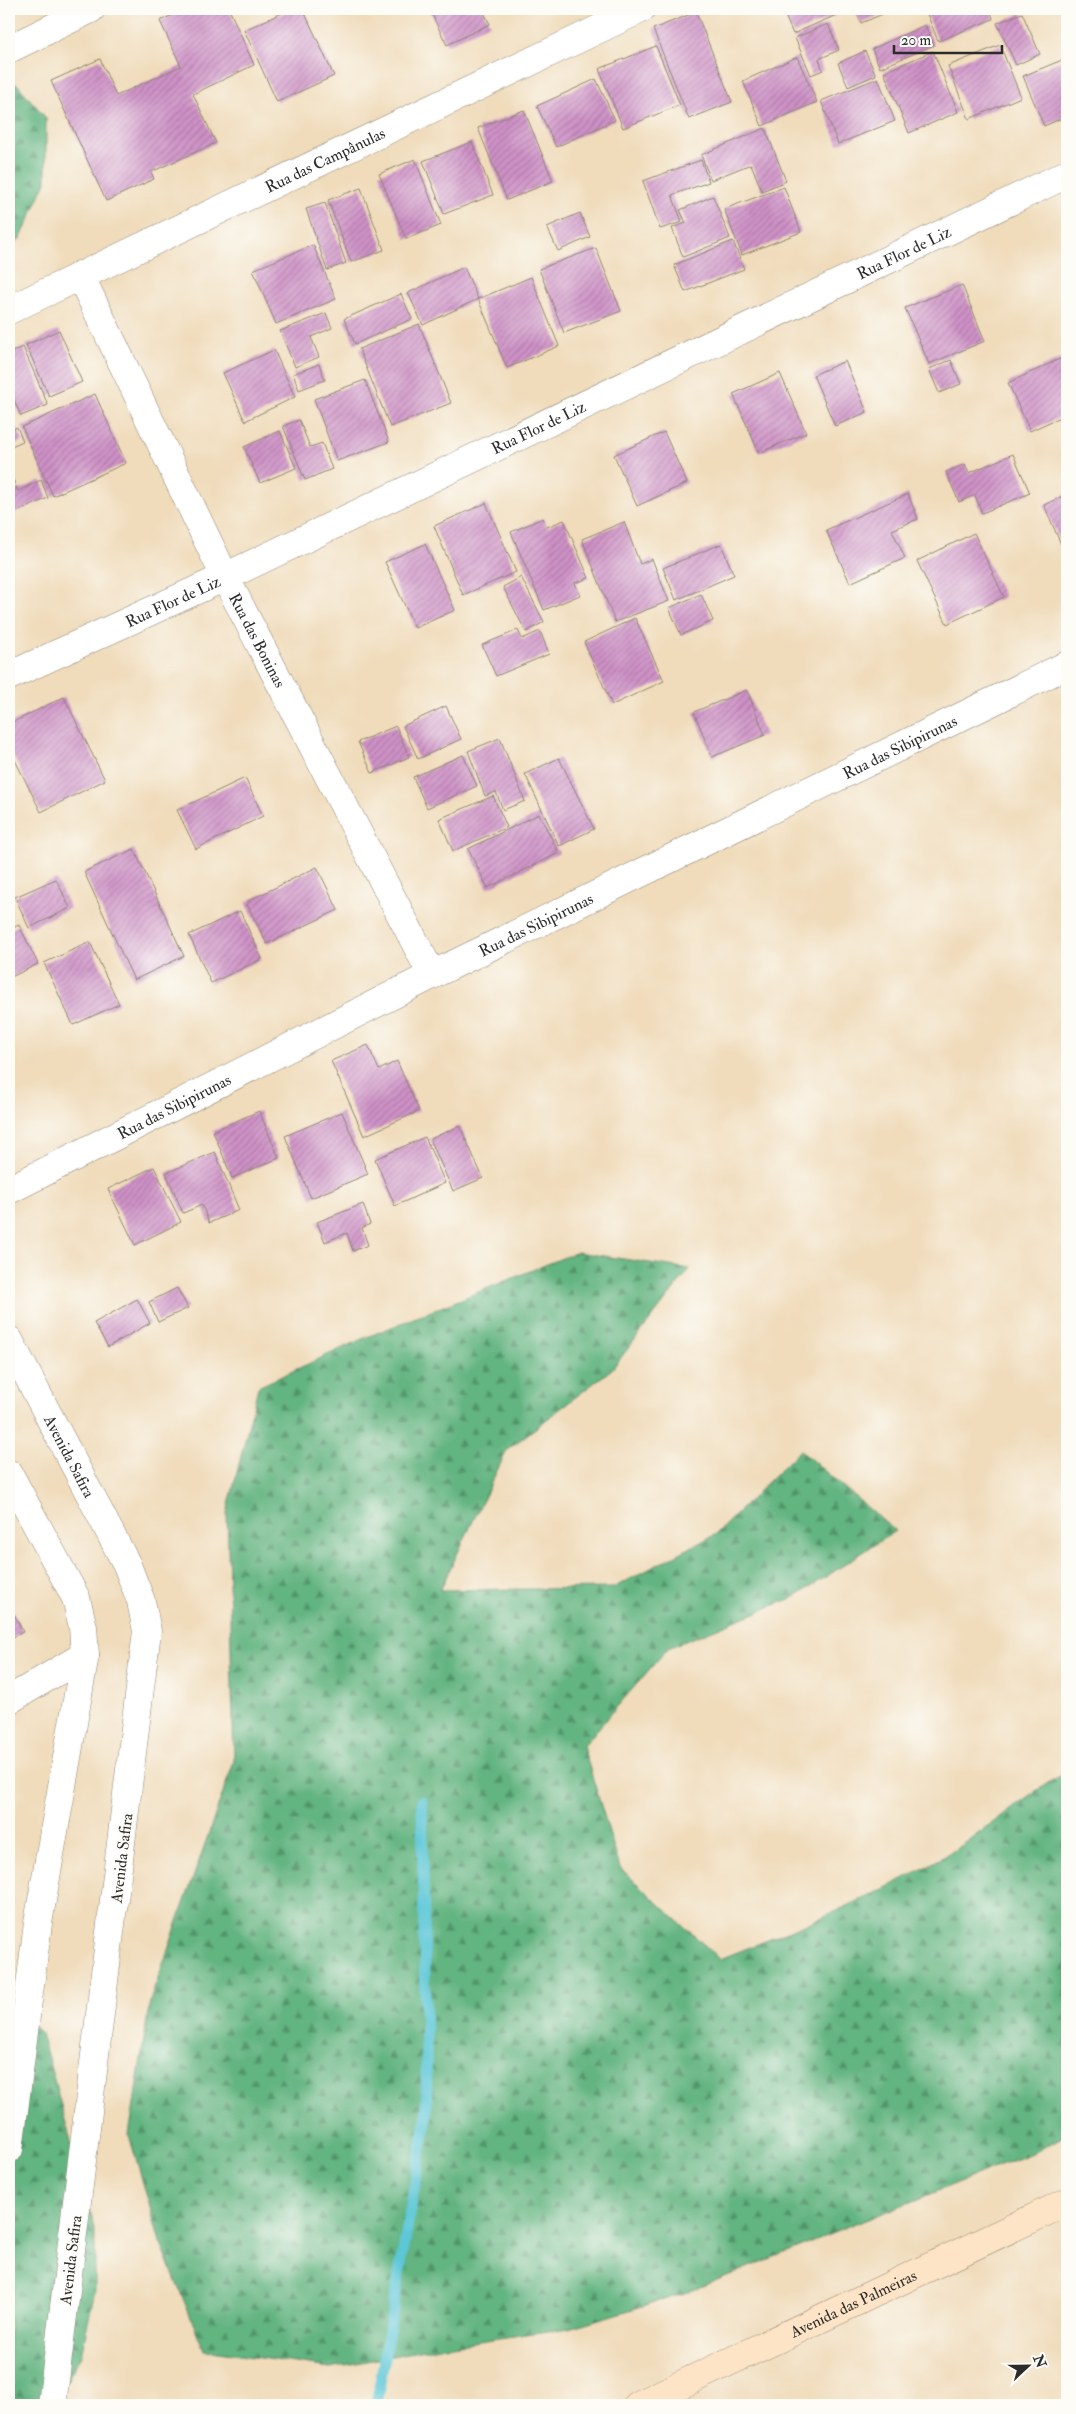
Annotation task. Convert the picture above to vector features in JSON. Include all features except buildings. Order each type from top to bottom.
[{"type":"street","points":[[9,49],[91,9]]},
{"type":"street","name":"Rua das Campânulas","points":[[9,310],[640,9]]},
{"type":"street","name":"Rua Flor de Liz","points":[[9,676],[225,577],[1067,174]]},
{"type":"street","name":"Rua das Boninas","points":[[80,275],[225,577],[432,975]]},
{"type":"street","name":"Rua das Sibipirunas","points":[[9,1190],[432,975],[1067,665]]},
{"type":"street","name":"Avenida Safira","points":[[9,1340],[127,1565],[141,1601],[147,1631],[52,2405]]},
{"type":"street","points":[[9,1474],[76,1598],[83,1627],[85,1655],[38,1923],[9,2149]]},
{"type":"street","points":[[9,1700],[85,1655]]},
{"type":"street","name":"Avenida das Palmeiras","points":[[638,2405],[1067,2202]]},
{"type":"green space","points":[[17,84],[46,118],[46,182],[21,238],[9,246],[9,88]]},
{"type":"green space","points":[[577,1252],[690,1269],[612,1369],[507,1450],[440,1590],[613,1588],[716,1534],[800,1450],[895,1531],[797,1596],[668,1648],[583,1746],[620,1868],[720,1959],[834,1912],[918,1871],[976,1836],[1035,1791],[1067,1772],[1067,2134],[1039,2150],[680,2295],[569,2328],[445,2346],[330,2368],[204,2350],[160,2242],[129,2135],[150,2001],[234,1761],[227,1513],[258,1387],[362,1339]]},
{"type":"green space","points":[[9,1999],[41,2033],[95,2228],[95,2290],[81,2355],[54,2405],[9,2405]]},
{"type":"waterway","points":[[376,2405],[427,2115],[422,1801]]}]
